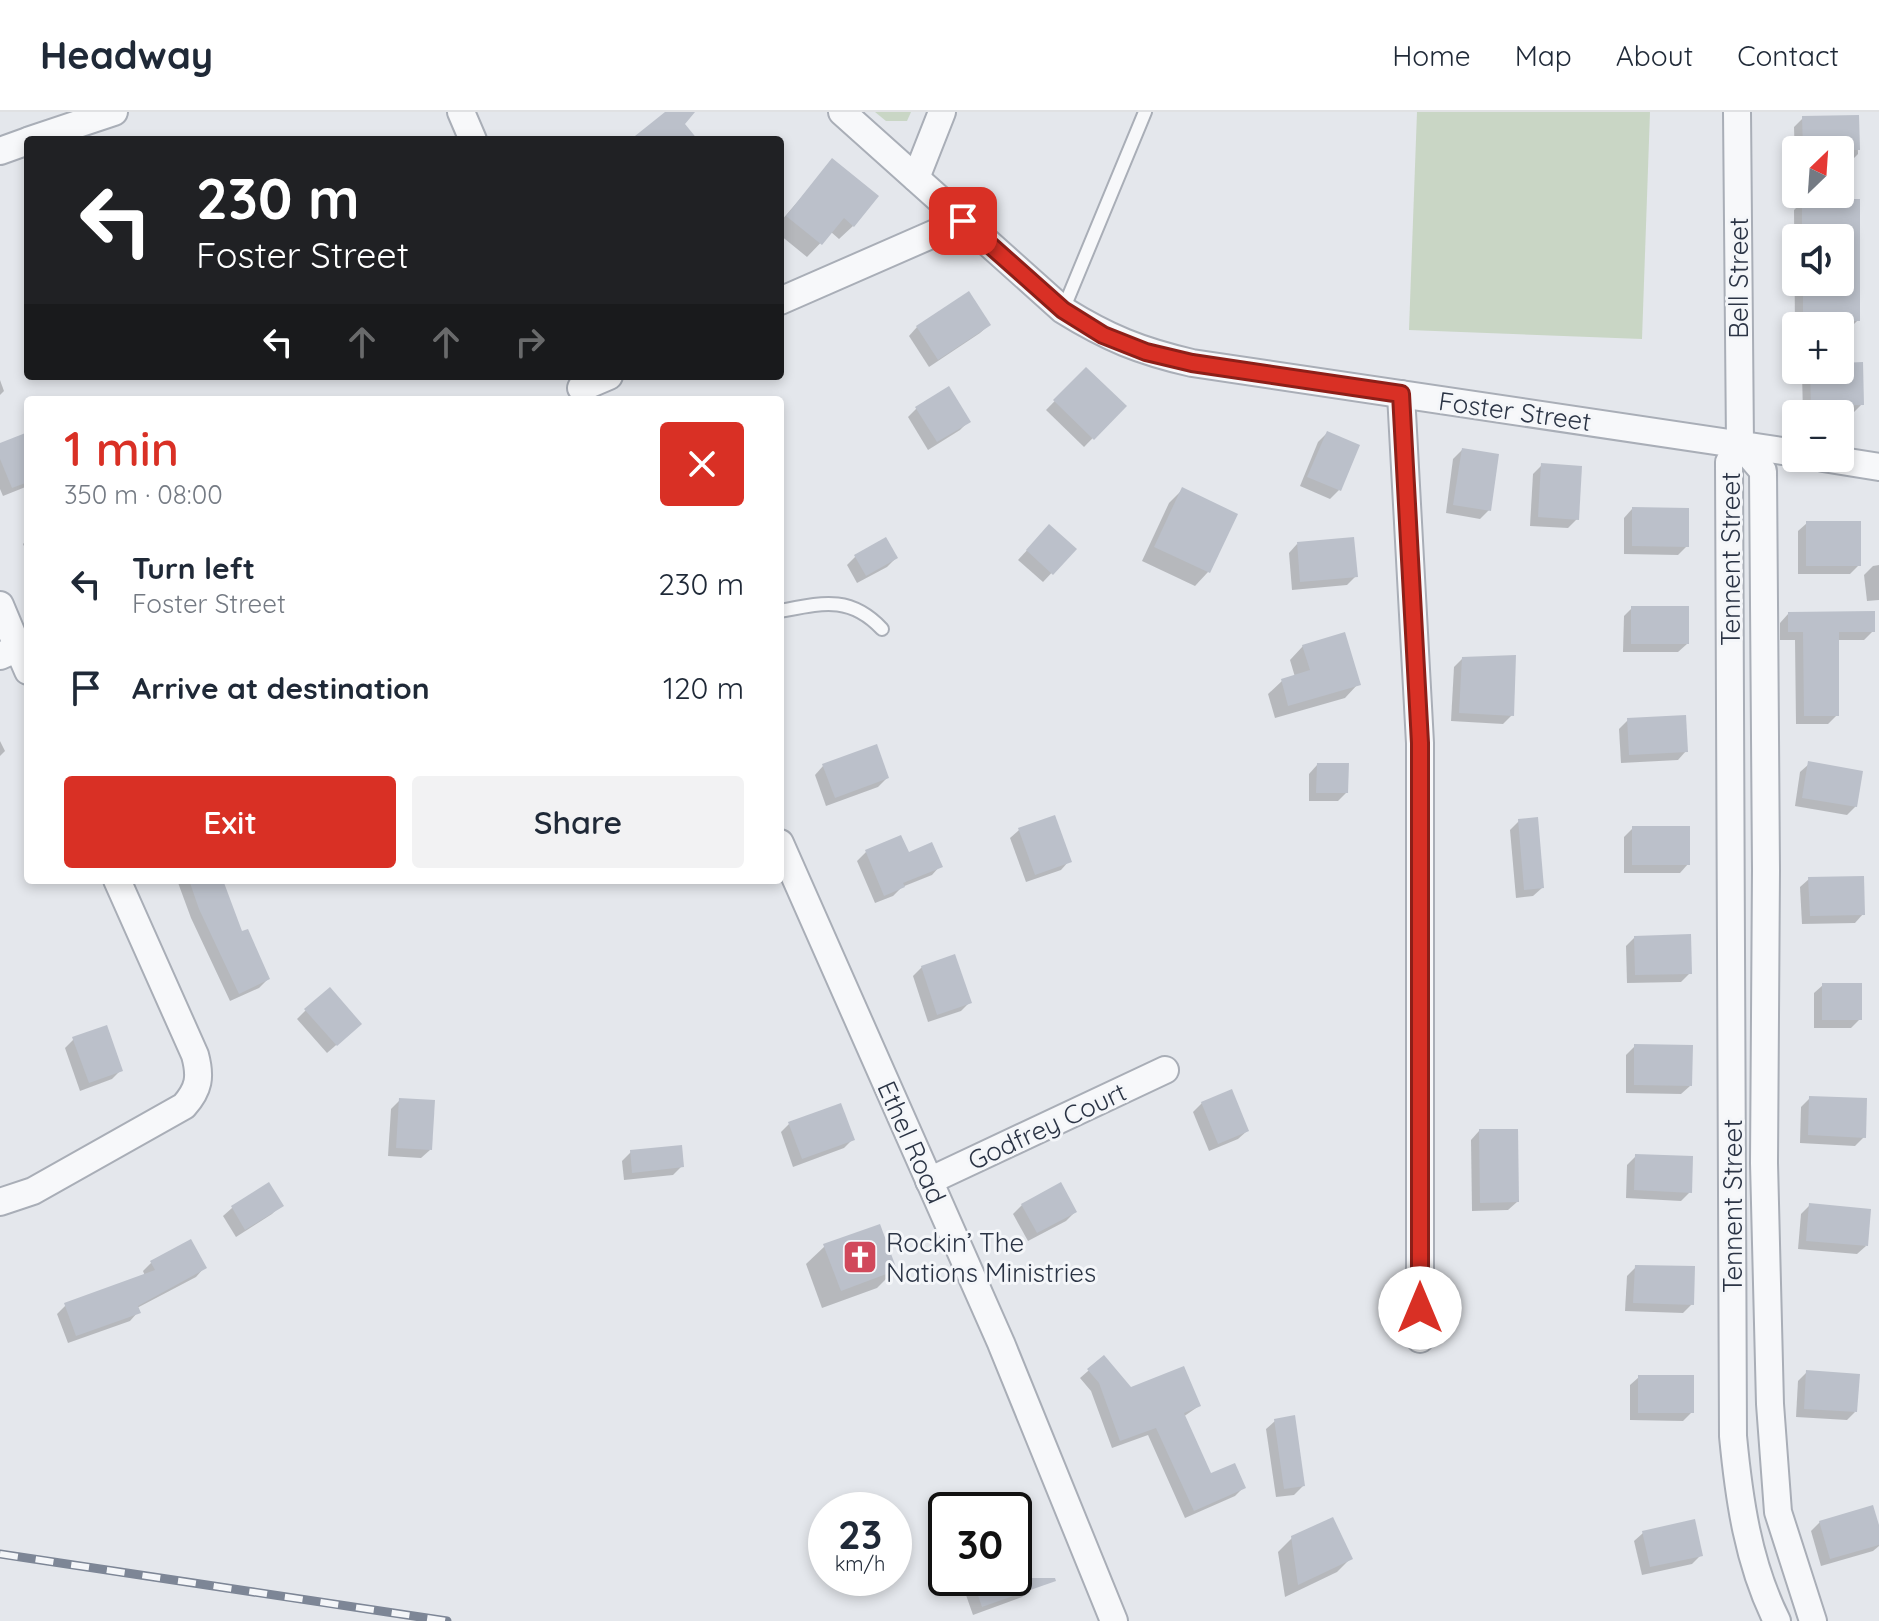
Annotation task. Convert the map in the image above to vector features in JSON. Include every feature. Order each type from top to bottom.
[{"type":"street","points":[[41,136],[114,112]]},
{"type":"street","points":[[461,112],[471,136]]},
{"type":"street","name":"Foster Street","points":[[842,112],[1063,310],[1103,335],[1146,352],[1192,363],[1782,451]]},
{"type":"street","points":[[916,178],[942,112]]},
{"type":"street","name":"Bell Street","points":[[1737,112],[1740,444]]},
{"type":"street","points":[[0,151],[24,142]]},
{"type":"street","points":[[784,299],[963,221]]},
{"type":"street","points":[[581,388],[600,380]]},
{"type":"street","points":[[1401,394],[1420,743],[1420,1339]]},
{"type":"street","name":"Tennent Street","points":[[1777,1621],[1740,1508],[1733,1436],[1729,462],[1740,444],[1763,471],[1766,855],[1764,1163],[1770,1404],[1778,1512],[1813,1621]]},
{"type":"street","points":[[1854,463],[1879,467]]},
{"type":"street","points":[[0,605],[15,658]]},
{"type":"street","name":"Ethel Road","points":[[784,852],[1001,1343],[1114,1621]]},
{"type":"street","points":[[0,1202],[33,1191],[184,1106],[196,1092],[200,1073],[195,1055],[119,884]]},
{"type":"street","name":"Godfrey Court","points":[[929,1181],[1165,1070]]},
{"type":"lane","points":[[1063,310],[1145,112]]},
{"type":"lane","points":[[784,610],[817,604],[855,607],[867,613],[882,629]]},
{"type":"green space","points":[[875,112],[911,112],[907,121],[886,121]]},
{"type":"green space","points":[[1417,112],[1650,112],[1642,339],[1409,330]]},
{"type":"building","points":[[665,112],[695,112],[685,124],[695,136],[635,136]]},
{"type":"building","points":[[1859,115],[1860,150],[1854,150],[1854,136],[1803,136],[1802,116]]},
{"type":"building","points":[[832,158],[879,196],[854,227],[844,218],[822,245],[786,216]]},
{"type":"building","points":[[1854,199],[1860,199],[1860,321],[1854,321],[1854,312],[1803,312],[1803,296],[1854,296],[1854,224],[1802,224],[1802,208],[1854,208]]},
{"type":"building","points":[[969,291],[991,325],[938,360],[916,326]]},
{"type":"building","points":[[1854,362],[1863,362],[1864,405],[1854,405],[1854,400],[1811,400],[1810,384],[1854,384]]},
{"type":"building","points":[[1086,367],[1127,406],[1094,440],[1053,400]]},
{"type":"building","points":[[949,386],[971,422],[937,442],[915,407]]},
{"type":"building","points":[[1327,431],[1360,445],[1341,491],[1307,477]]},
{"type":"building","points":[[24,434],[24,484],[12,488],[0,459],[0,443]]},
{"type":"building","points":[[1462,448],[1499,454],[1491,511],[1453,505]]},
{"type":"building","points":[[1541,463],[1582,466],[1579,520],[1538,517]]},
{"type":"building","points":[[1182,487],[1238,514],[1210,573],[1154,547]]},
{"type":"building","points":[[1632,507],[1689,508],[1689,547],[1632,546]]},
{"type":"building","points":[[1806,521],[1861,521],[1861,566],[1806,566]]},
{"type":"building","points":[[1049,524],[1077,549],[1053,575],[1026,550]]},
{"type":"building","points":[[886,537],[898,558],[866,576],[854,555]]},
{"type":"building","points":[[1354,537],[1358,577],[1300,582],[1297,542]]},
{"type":"building","points":[[1631,606],[1689,606],[1689,644],[1631,644]]},
{"type":"building","points":[[1875,611],[1875,632],[1839,632],[1839,716],[1804,716],[1803,632],[1788,632],[1788,612]]},
{"type":"building","points":[[1345,632],[1361,685],[1288,706],[1281,679],[1310,670],[1302,645]]},
{"type":"building","points":[[1516,655],[1514,716],[1459,713],[1462,657]]},
{"type":"building","points":[[1686,715],[1688,752],[1629,755],[1627,718]]},
{"type":"building","points":[[877,744],[889,778],[835,798],[822,764]]},
{"type":"building","points":[[1808,761],[1863,771],[1857,807],[1802,798]]},
{"type":"building","points":[[1317,763],[1349,763],[1348,793],[1316,793]]},
{"type":"building","points":[[1055,815],[1072,862],[1035,875],[1018,828]]},
{"type":"building","points":[[1538,817],[1544,888],[1524,890],[1518,819]]},
{"type":"building","points":[[1632,826],[1690,826],[1690,865],[1632,865]]},
{"type":"building","points":[[901,835],[909,852],[932,842],[943,867],[903,883],[905,887],[884,896],[865,850]]},
{"type":"building","points":[[1864,876],[1865,915],[1810,916],[1808,877]]},
{"type":"building","points":[[190,884],[224,884],[242,931],[248,929],[270,979],[239,994]]},
{"type":"building","points":[[1691,934],[1692,974],[1635,975],[1634,936]]},
{"type":"building","points":[[955,954],[972,1003],[937,1015],[921,966]]},
{"type":"building","points":[[1822,983],[1862,983],[1862,1020],[1822,1020]]},
{"type":"building","points":[[330,987],[362,1024],[337,1046],[304,1009]]},
{"type":"building","points":[[107,1025],[123,1071],[89,1083],[72,1037]]},
{"type":"building","points":[[1634,1044],[1693,1045],[1692,1086],[1634,1085]]},
{"type":"building","points":[[1232,1089],[1249,1131],[1218,1144],[1201,1102]]},
{"type":"building","points":[[1809,1096],[1867,1098],[1866,1138],[1808,1135]]},
{"type":"building","points":[[399,1098],[435,1100],[432,1150],[396,1148]]},
{"type":"building","points":[[841,1103],[855,1140],[802,1159],[788,1122]]},
{"type":"building","points":[[1479,1129],[1518,1129],[1519,1202],[1480,1203]]},
{"type":"building","points":[[682,1145],[684,1167],[632,1173],[630,1150]]},
{"type":"building","points":[[1635,1154],[1693,1156],[1692,1193],[1634,1190]]},
{"type":"building","points":[[269,1182],[284,1206],[245,1230],[231,1206]]},
{"type":"building","points":[[1061,1182],[1077,1212],[1037,1233],[1021,1204]]},
{"type":"building","points":[[1809,1203],[1871,1209],[1868,1246],[1806,1241]]},
{"type":"building","name":"Rockin’ The Nations Ministries","points":[[880,1224],[897,1270],[841,1291],[823,1244]]},
{"type":"building","points":[[191,1239],[207,1268],[138,1306],[141,1313],[76,1336],[64,1303],[155,1270],[150,1261]]},
{"type":"building","points":[[1635,1265],[1695,1266],[1694,1305],[1633,1303]]},
{"type":"building","points":[[1104,1355],[1131,1387],[1184,1366],[1201,1406],[1184,1413],[1211,1473],[1235,1463],[1246,1488],[1194,1511],[1156,1428],[1120,1441],[1099,1383],[1087,1369]]},
{"type":"building","points":[[1806,1370],[1860,1374],[1857,1412],[1804,1409]]},
{"type":"building","points":[[1638,1375],[1694,1375],[1694,1413],[1638,1413]]},
{"type":"building","points":[[1295,1415],[1305,1486],[1284,1489],[1274,1419]]},
{"type":"building","points":[[1873,1505],[1879,1525],[1879,1545],[1830,1559],[1819,1521]]},
{"type":"building","points":[[1333,1517],[1353,1559],[1298,1585],[1291,1536]]},
{"type":"building","points":[[1695,1519],[1703,1556],[1650,1567],[1642,1531]]},
{"type":"building","points":[[1032,1578],[1055,1578],[1056,1581],[1032,1589]]},
{"type":"building","points":[[978,1596],[1013,1596],[982,1607]]},
{"type":"railway","points":[[0,1554],[447,1621]]},
{"type":"place","name":"Rockin’ The Nations Ministries","points":[[860,1257]]},
{"type":"route","points":[[963,221],[1063,310],[1103,335],[1146,352],[1192,363],[1401,394],[1420,743],[1420,1308]]}]
